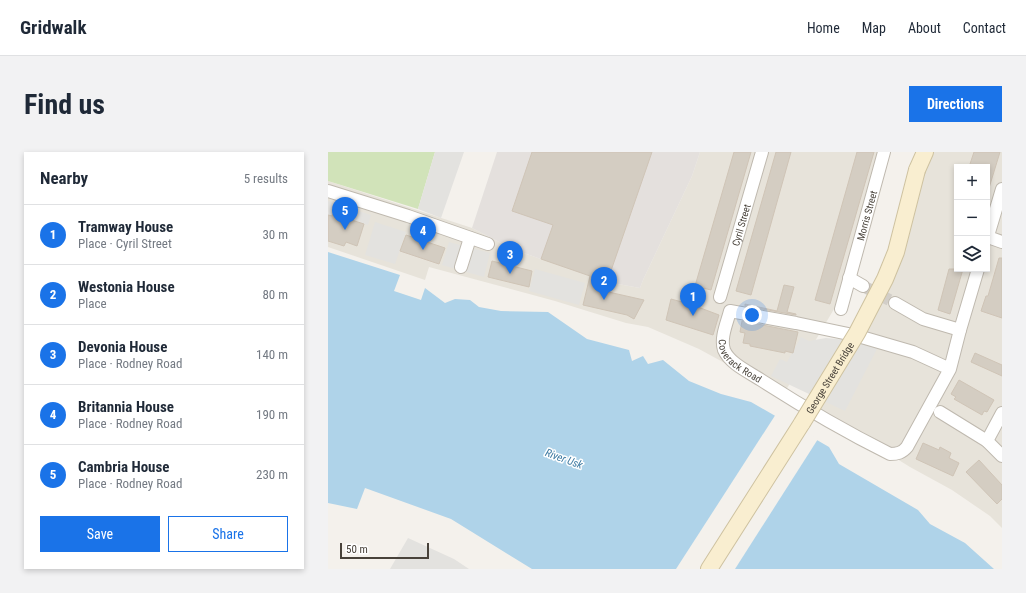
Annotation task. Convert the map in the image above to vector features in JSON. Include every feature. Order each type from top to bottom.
[{"type":"main road","name":"George Street Bridge","points":[[917,152],[917,170]]},
{"type":"main road","name":"George Street Bridge","points":[[709,569],[838,365],[885,279],[896,252],[917,170],[925,152]]},
{"type":"street","name":"Cyril Street","points":[[720,297],[762,152]]},
{"type":"street","name":"Morris Street","points":[[841,309],[884,152]]},
{"type":"street","points":[[988,236],[1002,189]]},
{"type":"street","points":[[328,191],[408,216],[488,244]]},
{"type":"street","points":[[461,267],[470,238]]},
{"type":"street","points":[[990,239],[1002,242]]},
{"type":"street","name":"Coverack Road","points":[[950,369],[913,352],[858,336],[730,311],[723,339],[725,351],[733,362],[793,401],[843,430],[890,454],[901,452],[907,447],[950,369],[977,272]]},
{"type":"street","points":[[849,278],[863,286]]},
{"type":"street","points":[[895,303],[927,320],[960,330]]},
{"type":"street","points":[[940,412],[987,441],[1002,456]]},
{"type":"street","points":[[987,441],[1002,413]]},
{"type":"shaded area","points":[[435,152],[464,152],[441,218],[418,209]]},
{"type":"shaded area","points":[[497,152],[700,152],[692,176],[640,288],[607,282],[515,250],[472,228]]},
{"type":"shaded area","points":[[700,152],[886,152],[837,304],[783,395],[699,349],[648,327],[626,323],[555,301],[429,267],[425,280],[328,247],[328,181],[472,228],[515,250],[607,282],[640,288],[692,176]]},
{"type":"shaded area","points":[[925,152],[1002,152],[1002,528],[990,516],[952,490],[910,467],[812,406],[885,279]]},
{"type":"shaded area","points":[[328,201],[371,215],[368,225],[333,214],[332,216],[328,215]]},
{"type":"shaded area","points":[[375,222],[406,232],[395,264],[365,255]]},
{"type":"shaded area","points":[[449,242],[490,253],[484,277],[442,265]]},
{"type":"shaded area","points":[[535,269],[585,283],[579,305],[529,291]]},
{"type":"shaded area","points":[[801,337],[809,341],[826,338],[857,341],[878,347],[845,411],[771,376],[780,359],[787,362]]},
{"type":"shaded area","points":[[408,538],[454,559],[469,569],[390,569]]},
{"type":"green space","points":[[328,152],[435,152],[418,209],[328,181]]},
{"type":"water","name":"River Usk","points":[[328,252],[400,275],[394,291],[421,300],[425,288],[445,303],[455,299],[470,300],[479,307],[501,311],[548,312],[587,339],[629,350],[632,361],[643,356],[648,364],[663,360],[689,381],[721,394],[751,402],[829,447],[839,464],[918,510],[930,524],[965,543],[994,569],[532,569],[451,519],[365,488],[357,509],[328,503]]},
{"type":"pier","points":[[776,414],[818,439],[735,569],[676,569]]},
{"type":"building","points":[[532,152],[652,152],[604,291],[644,300],[634,319],[627,315],[583,305],[590,276],[541,259],[553,225],[512,211]]},
{"type":"building","points":[[734,152],[751,152],[711,290],[695,286]]},
{"type":"building","points":[[776,152],[791,152],[751,295],[736,291]]},
{"type":"building","points":[[857,152],[874,152],[830,304],[815,300]]},
{"type":"building","points":[[974,152],[1000,152],[990,185],[990,164],[970,164]]},
{"type":"building","points":[[333,214],[364,224],[357,246],[346,242],[344,246],[328,241],[328,215],[332,216]]},
{"type":"building","points":[[406,235],[445,248],[439,264],[400,251]]},
{"type":"building","points":[[999,258],[1002,258],[1002,318],[981,311],[986,296],[988,296]]},
{"type":"building","points":[[492,261],[532,271],[529,287],[488,277]]},
{"type":"building","points":[[949,269],[954,269],[954,272],[962,272],[950,314],[938,310]]},
{"type":"building","points":[[784,285],[794,287],[787,312],[796,315],[745,306],[745,304],[777,311]]},
{"type":"building","points":[[671,299],[682,301],[719,315],[713,335],[666,320]]},
{"type":"building","points":[[742,321],[798,332],[793,353],[785,351],[785,353],[750,346],[750,344],[743,343],[745,333],[740,332]]},
{"type":"building","points":[[975,353],[1002,365],[1002,376],[971,362]]},
{"type":"building","points":[[959,380],[994,400],[987,412],[984,411],[982,415],[954,399],[956,397],[951,394]]},
{"type":"building","points":[[923,443],[939,450],[940,447],[951,453],[949,458],[959,463],[953,476],[916,459]]},
{"type":"building","points":[[979,460],[1002,485],[1002,499],[997,504],[966,472]]},
{"type":"tunnel","points":[[863,286],[895,303]]},
{"type":"place","name":"Cambria House","points":[[345,230]]},
{"type":"place","name":"Britannia House","points":[[423,250]]},
{"type":"place","name":"Devonia House","points":[[510,274]]},
{"type":"place","name":"Westonia House","points":[[604,300]]},
{"type":"place","name":"Tramway House","points":[[693,316]]}]
